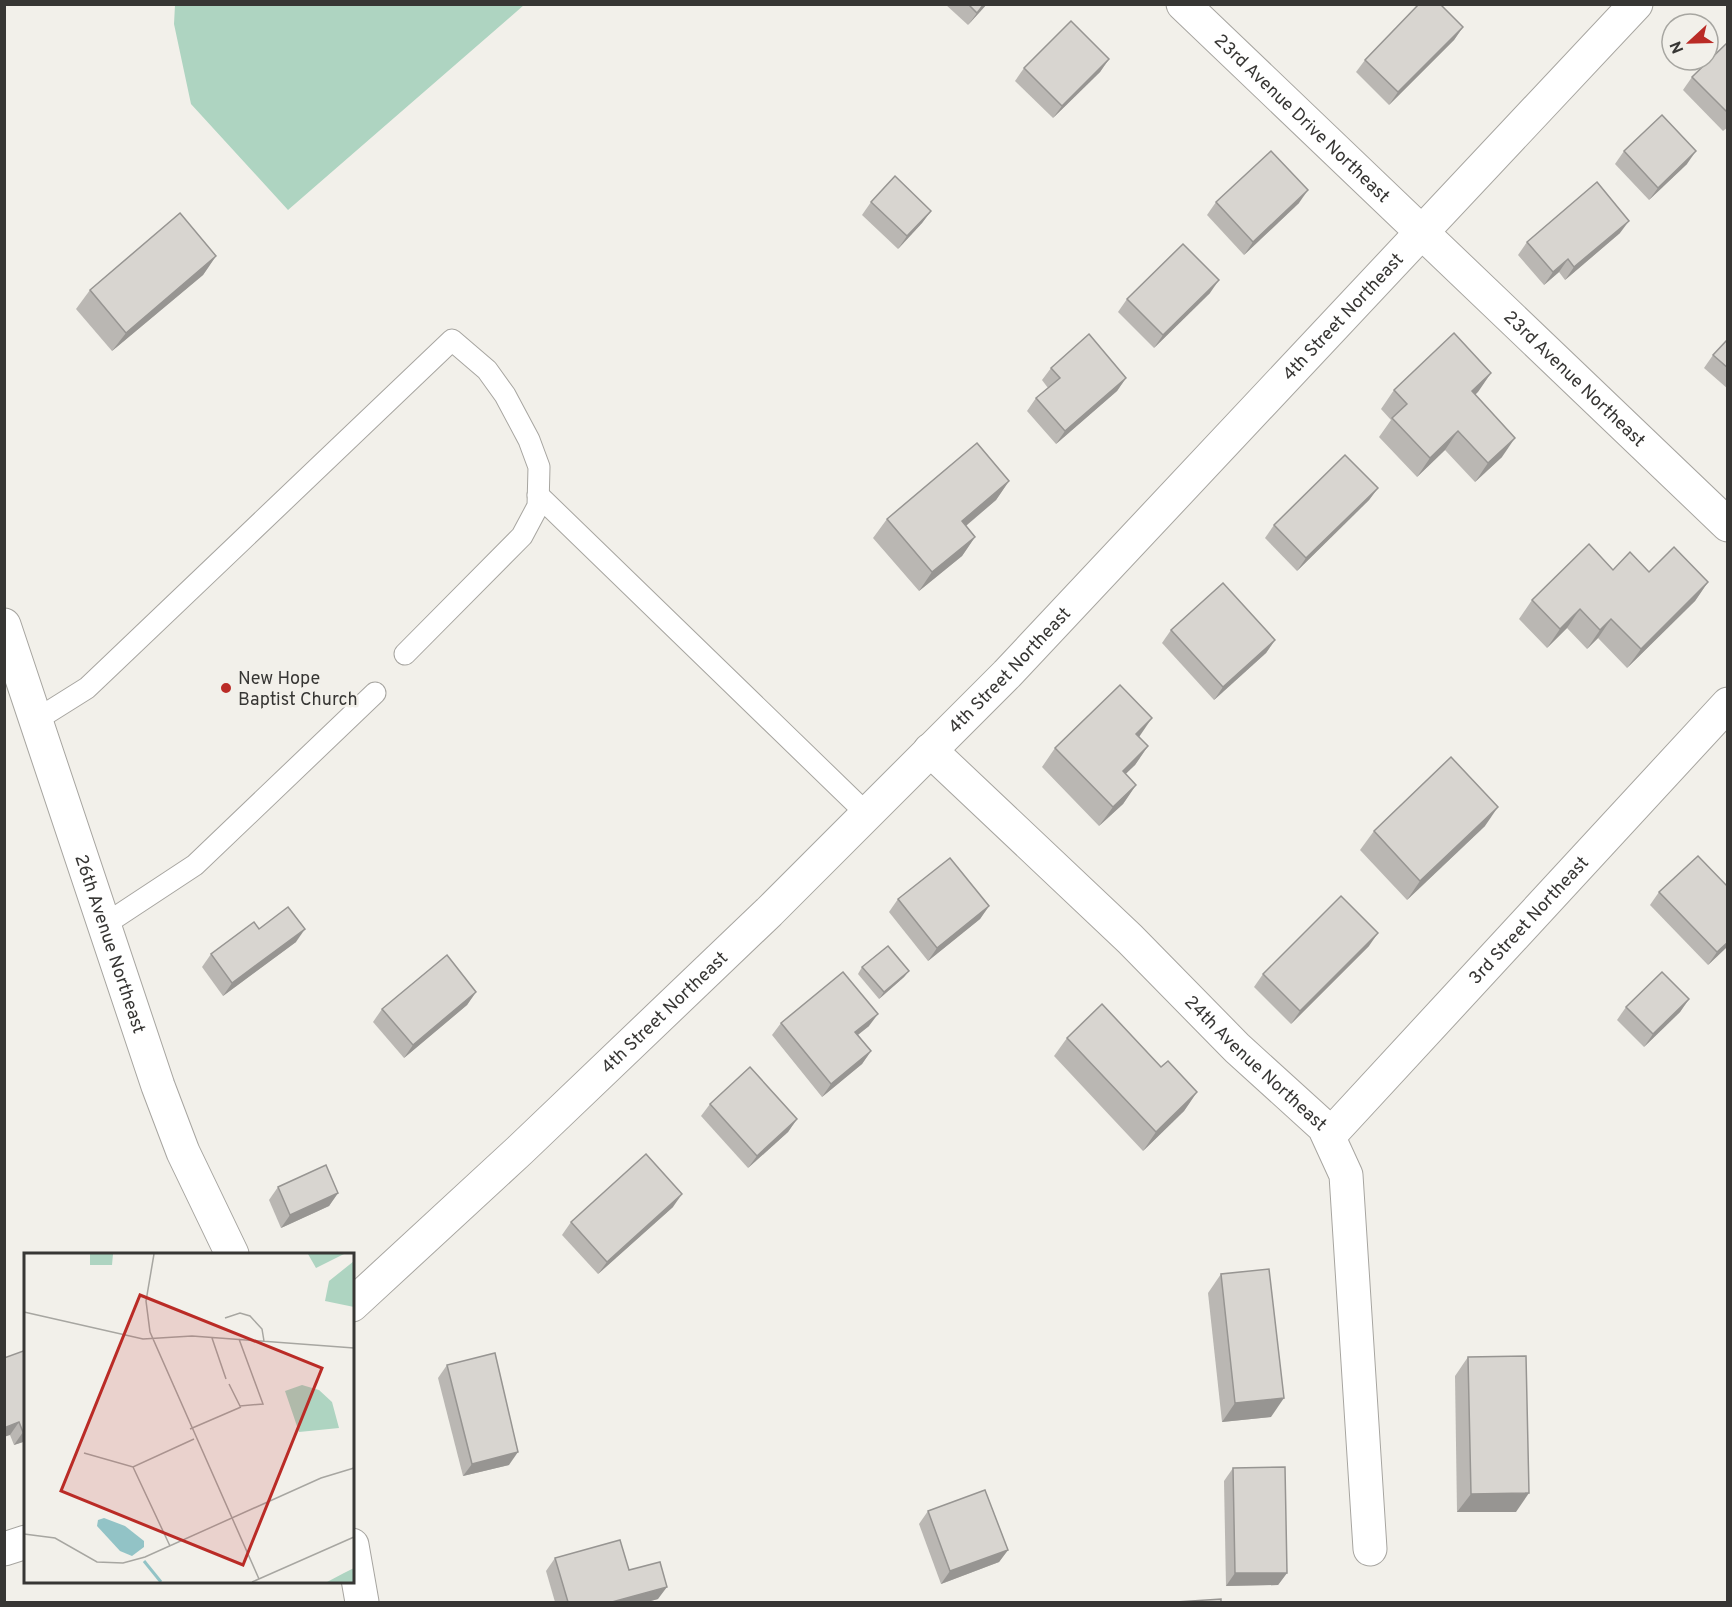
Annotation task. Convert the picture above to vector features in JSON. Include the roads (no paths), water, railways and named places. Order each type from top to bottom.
[{"type":"street","name":"23rd Avenue Drive Northeast","points":[[1183,4],[1421,232]]},
{"type":"street","name":"4th Street Northeast","points":[[354,1303],[520,1150],[769,912],[1015,665],[1636,4]]},
{"type":"street","name":"23rd Avenue Northeast","points":[[1421,232],[1728,525]]},
{"type":"street","name":"26th Avenue Northeast","points":[[4,625],[179,1141],[216,1227],[231,1253]]},
{"type":"street","name":"3rd Street Northeast","points":[[1329,1136],[1728,704]]},
{"type":"street","name":"24th Avenue Northeast","points":[[930,750],[1130,939],[1237,1048],[1323,1127],[1329,1136],[1346,1175],[1370,1549]]},
{"type":"street","points":[[4,1549],[24,1543]]},
{"type":"street","points":[[354,1556],[362,1602]]},
{"type":"lane","points":[[36,720],[87,687],[107,669],[452,340],[487,370],[505,395],[529,440],[539,467],[538,506],[522,536],[405,654]]},
{"type":"lane","points":[[538,495],[867,814]]},
{"type":"lane","points":[[104,925],[195,865],[375,693]]},
{"type":"place","name":"New Hope Baptist Church","points":[[226,688]]}]
